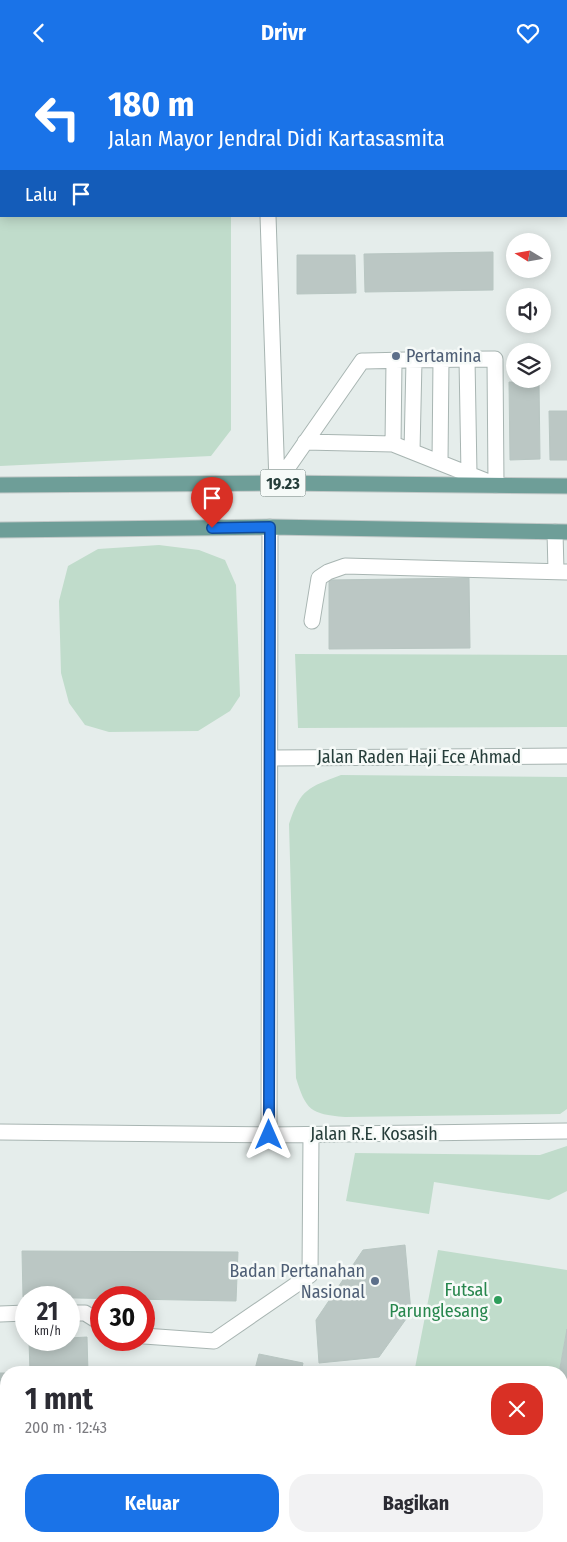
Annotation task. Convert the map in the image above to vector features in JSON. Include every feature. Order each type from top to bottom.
[{"type":"main road","name":"19.23","points":[[0,485],[277,483],[567,486]]},
{"type":"main road","points":[[0,530],[270,527],[561,532]]},
{"type":"street","points":[[268,217],[277,483]]},
{"type":"street","points":[[467,359],[469,474]]},
{"type":"street","points":[[277,483],[305,442],[362,361],[495,359],[496,485],[393,444],[305,442]]},
{"type":"street","points":[[440,462],[441,360]]},
{"type":"street","points":[[393,444],[394,361]]},
{"type":"street","points":[[412,451],[414,361]]},
{"type":"street","points":[[269,1135],[272,758],[270,527]]},
{"type":"street","points":[[312,621],[319,578],[328,572],[345,566],[561,572],[561,532]]},
{"type":"street","name":"Jalan Raden Haji Ece Ahmad","points":[[272,758],[567,756]]},
{"type":"street","name":"Jalan R.E. Kosasih","points":[[0,1132],[311,1135],[567,1131]]},
{"type":"street","points":[[155,1337],[214,1341],[310,1275],[311,1135]]},
{"type":"street","points":[[0,1314],[15,1313]]},
{"type":"green space","points":[[0,217],[231,217],[231,430],[211,456],[0,466]]},
{"type":"green space","points":[[159,545],[199,550],[225,560],[236,585],[240,696],[230,711],[198,731],[109,732],[85,725],[69,703],[61,673],[59,601],[68,566],[98,549]]},
{"type":"green space","points":[[295,654],[567,655],[567,727],[298,728]]},
{"type":"green space","points":[[341,775],[567,777],[567,1109],[560,1114],[345,1117],[317,1112],[307,1104],[296,1078],[289,824],[293,812],[307,791]]},
{"type":"green space","points":[[567,1146],[567,1191],[549,1200],[434,1182],[429,1214],[346,1201],[355,1153],[540,1155]]},
{"type":"green space","name":"Futsal Parunglesang","points":[[438,1250],[567,1270],[567,1329],[560,1366],[415,1366]]},
{"type":"building","points":[[493,252],[493,290],[365,292],[364,254]]},
{"type":"building","points":[[297,255],[355,255],[356,293],[297,294]]},
{"type":"building","points":[[509,388],[539,388],[540,459],[510,460]]},
{"type":"building","points":[[549,411],[567,411],[567,460],[550,460]]},
{"type":"building","points":[[469,578],[470,648],[329,649],[329,580]]},
{"type":"building","name":"Badan Pertanahan Nasional","points":[[405,1245],[411,1312],[379,1357],[319,1363],[316,1320],[363,1250]]},
{"type":"building","points":[[22,1251],[238,1252],[236,1301],[155,1299],[155,1286],[90,1286],[90,1298],[80,1298],[80,1286],[23,1286]]},
{"type":"building","points":[[567,1329],[567,1366],[560,1366]]},
{"type":"building","points":[[80,1337],[87,1337],[88,1366],[30,1366],[29,1351],[80,1351]]},
{"type":"building","points":[[259,1354],[303,1363],[302,1366],[256,1366]]},
{"type":"place","name":"Pertamina","points":[[396,356]]},
{"type":"place","name":"Badan Pertanahan Nasional","points":[[375,1281]]},
{"type":"place","name":"Futsal Parunglesang","points":[[498,1300]]},
{"type":"route","points":[[212,528],[270,527],[272,758],[269,1135]]}]
